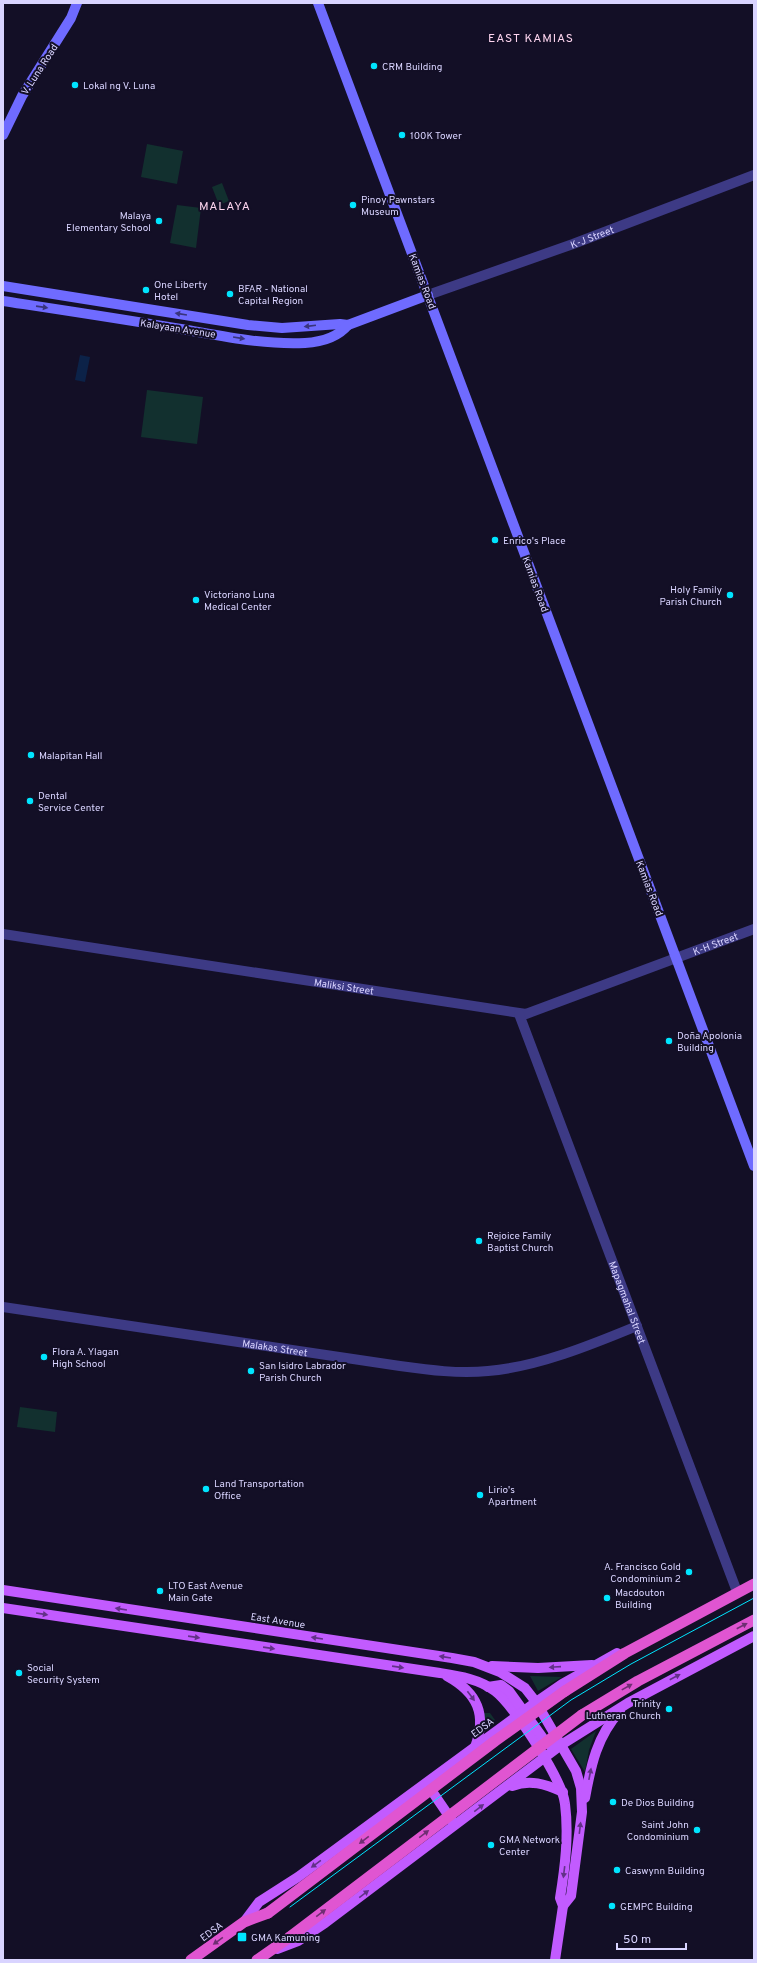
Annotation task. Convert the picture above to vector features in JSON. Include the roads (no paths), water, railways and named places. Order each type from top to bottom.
[{"type":"highway","name":"EDSA","points":[[191,1960],[244,1922],[268,1913],[547,1703],[593,1672],[625,1653],[754,1584]]},
{"type":"highway","points":[[261,1957],[290,1937],[582,1715],[613,1695],[754,1620]]},
{"type":"main road","name":"V. Luna Road","points":[[3,136],[22,96],[70,18],[77,3]]},
{"type":"main road","name":"Kamias Road","points":[[318,3],[754,1166]]},
{"type":"main road","name":"Kalayaan Avenue","points":[[3,286],[248,325],[282,328],[340,324],[348,325]]},
{"type":"main road","name":"Kalayaan Avenue","points":[[3,302],[104,316],[247,340],[279,343],[306,343],[326,340],[337,335],[348,325],[428,296]]},
{"type":"main road","name":"EDSA","points":[[244,1922],[259,1902],[298,1877],[427,1784],[536,1702],[594,1665],[754,1579]]},
{"type":"main road","name":"East Avenue","points":[[3,1590],[440,1656],[483,1665],[500,1672],[520,1684],[536,1702],[576,1771],[579,1779],[582,1812]]},
{"type":"main road","points":[[3,1608],[440,1673],[473,1680],[488,1687],[500,1685],[509,1691],[562,1792],[567,1821],[565,1859],[560,1898],[563,1906]]},
{"type":"main road","points":[[261,1957],[298,1941],[325,1922],[561,1745],[628,1703],[754,1636]]},
{"type":"main road","points":[[483,1665],[528,1668],[594,1665]]},
{"type":"main road","points":[[440,1673],[465,1689],[477,1706],[481,1724],[475,1748]]},
{"type":"main road","points":[[555,1960],[563,1906],[570,1896],[582,1812],[595,1750],[606,1729],[628,1703]]},
{"type":"main road","points":[[521,1714],[548,1745],[554,1747],[561,1745]]},
{"type":"main road","points":[[503,1790],[521,1783],[532,1782],[545,1784],[562,1792]]},
{"type":"main road","points":[[427,1784],[456,1825]]},
{"type":"street","name":"K-J Street","points":[[428,296],[573,244],[754,175]]},
{"type":"street","name":"K-H Street","points":[[677,959],[754,929]]},
{"type":"street","name":"Maliksi Street","points":[[3,934],[519,1014],[534,1012],[677,959]]},
{"type":"street","name":"Mapagmahal Street","points":[[519,1014],[736,1589]]},
{"type":"street","name":"Malakas Street","points":[[3,1307],[400,1366],[456,1372],[487,1372],[508,1369],[550,1358],[637,1326]]},
{"type":"water","points":[[80,355],[90,357],[85,382],[75,380]]},
{"type":"tram line","points":[[290,1907],[571,1700],[631,1664],[754,1598]]},
{"type":"place","name":"CRM Building","points":[[374,66]]},
{"type":"place","name":"Lokal ng V. Luna","points":[[75,85]]},
{"type":"place","name":"100K Tower","points":[[402,135]]},
{"type":"place","name":"Pinoy Pawnstars Museum","points":[[353,205]]},
{"type":"place","name":"Malaya Elementary School","points":[[159,221]]},
{"type":"place","name":"One Liberty Hotel","points":[[146,290]]},
{"type":"place","name":"BFAR - National Capital Region","points":[[230,294]]},
{"type":"place","name":"Enrico's Place","points":[[495,540]]},
{"type":"place","name":"Holy Family Parish Church","points":[[730,595]]},
{"type":"place","name":"Victoriano Luna Medical Center","points":[[196,600]]},
{"type":"place","name":"Malapitan Hall","points":[[31,755]]},
{"type":"place","name":"Dental Service Center","points":[[30,801]]},
{"type":"place","name":"Doña Apolonia Building","points":[[669,1041]]},
{"type":"place","name":"Rejoice Family Baptist Church","points":[[479,1241]]},
{"type":"place","name":"Flora A. Ylagan High School","points":[[44,1357]]},
{"type":"place","name":"San Isidro Labrador Parish Church","points":[[251,1371]]},
{"type":"place","name":"Land Transportation Office","points":[[206,1489]]},
{"type":"place","name":"Lirio's Apartment","points":[[480,1495]]},
{"type":"place","name":"A. Francisco Gold Condominium 2","points":[[689,1572]]},
{"type":"place","name":"LTO East Avenue Main Gate","points":[[160,1591]]},
{"type":"place","name":"Macdouton Building","points":[[607,1598]]},
{"type":"place","name":"Social Security System","points":[[19,1673]]},
{"type":"place","name":"Trinity Lutheran Church","points":[[669,1709]]},
{"type":"place","name":"De Dios Building","points":[[613,1802]]},
{"type":"place","name":"Saint John Condominium","points":[[697,1830]]},
{"type":"place","name":"GMA Network Center","points":[[491,1845]]},
{"type":"place","name":"Caswynn Building","points":[[617,1870]]},
{"type":"place","name":"GEMPC Building","points":[[612,1906]]},
{"type":"place","name":"GMA Kamuning","points":[[242,1937]]},
{"type":"district","name":"EAST KAMIAS","points":[[531,38]]},
{"type":"district","name":"MALAYA","points":[[225,206]]}]
